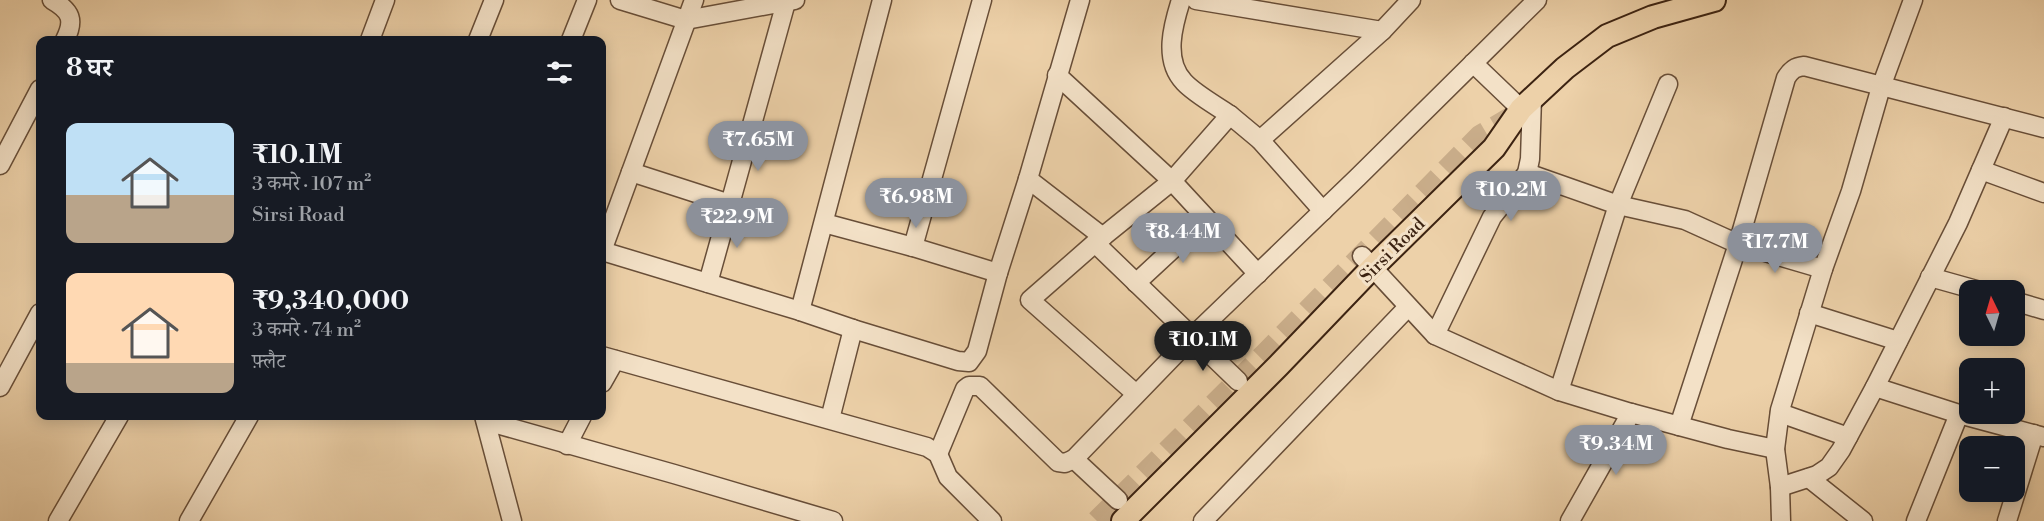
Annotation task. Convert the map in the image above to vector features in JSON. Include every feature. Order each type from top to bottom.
[{"type":"main road","name":"Sirsi Road","points":[[1120,510],[1278,366],[1367,262],[1494,148],[1523,107],[1565,68],[1607,36],[1683,3],[1714,0]]},
{"type":"street","points":[[52,0],[66,9],[71,20],[67,36]]},
{"type":"street","points":[[372,36],[385,0]]},
{"type":"street","points":[[480,36],[494,0]]},
{"type":"street","points":[[573,36],[587,0]]},
{"type":"street","points":[[620,0],[686,20],[791,1],[708,283]]},
{"type":"street","points":[[606,240],[694,0]]},
{"type":"street","points":[[800,311],[882,0]]},
{"type":"street","points":[[913,247],[982,0]]},
{"type":"street","points":[[606,252],[958,361],[969,362],[977,351],[998,273],[1080,0]]},
{"type":"street","points":[[1181,0],[1173,26],[1172,46],[1175,68],[1184,82],[1260,140],[1323,211]]},
{"type":"street","points":[[1196,0],[1382,31]]},
{"type":"street","points":[[1260,140],[1382,31],[1411,0]]},
{"type":"street","points":[[938,454],[965,389],[975,385],[980,386],[1058,462],[1065,463],[1074,459],[1192,337],[1537,0]]},
{"type":"street","points":[[1780,521],[1780,487],[1775,449],[1780,414],[1809,313],[1851,191],[1881,87],[1913,0]]},
{"type":"street","points":[[1436,335],[1492,217],[1527,173],[1530,159],[1523,107],[1473,63]]},
{"type":"street","points":[[1678,426],[1738,244],[1786,78],[1791,71],[1796,67],[1804,66],[2044,128]]},
{"type":"street","points":[[1057,75],[1172,182],[1258,273]]},
{"type":"street","points":[[1559,391],[1618,205],[1668,84]]},
{"type":"street","points":[[0,165],[36,108]]},
{"type":"street","points":[[1136,393],[1030,300],[1099,240],[1172,182],[1230,116]]},
{"type":"street","points":[[1780,487],[1817,475],[1829,467],[1848,437],[1958,223],[2004,117]]},
{"type":"street","points":[[1981,170],[2044,193]]},
{"type":"street","points":[[631,172],[730,204]]},
{"type":"street","points":[[1527,173],[1618,205],[1685,220],[1738,244],[1823,269]]},
{"type":"street","points":[[1028,179],[1099,240],[1136,283],[1238,381]]},
{"type":"street","points":[[1136,283],[1205,219]]},
{"type":"street","points":[[824,223],[998,273]]},
{"type":"street","points":[[1367,262],[1436,335],[1559,391],[1728,440],[1775,449]]},
{"type":"street","points":[[1930,277],[1959,285]]},
{"type":"street","points":[[2025,304],[2044,310]]},
{"type":"street","points":[[1203,521],[1408,307]]},
{"type":"street","points":[[1809,313],[1898,341]]},
{"type":"street","points":[[0,387],[36,320]]},
{"type":"street","points":[[830,419],[853,329]]},
{"type":"street","points":[[608,358],[927,447],[938,454],[948,477],[992,521]]},
{"type":"street","points":[[1875,387],[1959,414],[1916,521]]},
{"type":"street","points":[[1570,521],[1631,413]]},
{"type":"street","points":[[1780,414],[1848,437]]},
{"type":"street","points":[[58,521],[116,420]]},
{"type":"street","points":[[189,521],[247,420]]},
{"type":"street","points":[[486,420],[512,521]]},
{"type":"street","points":[[491,420],[567,445],[834,521]]},
{"type":"street","points":[[567,445],[580,420]]},
{"type":"street","points":[[1997,424],[2039,435],[2007,521]]},
{"type":"street","points":[[1074,459],[1120,510]]},
{"type":"street","points":[[1809,478],[1863,521]]},
{"type":"tunnel","points":[[1097,521],[1480,136],[1517,114]]}]
